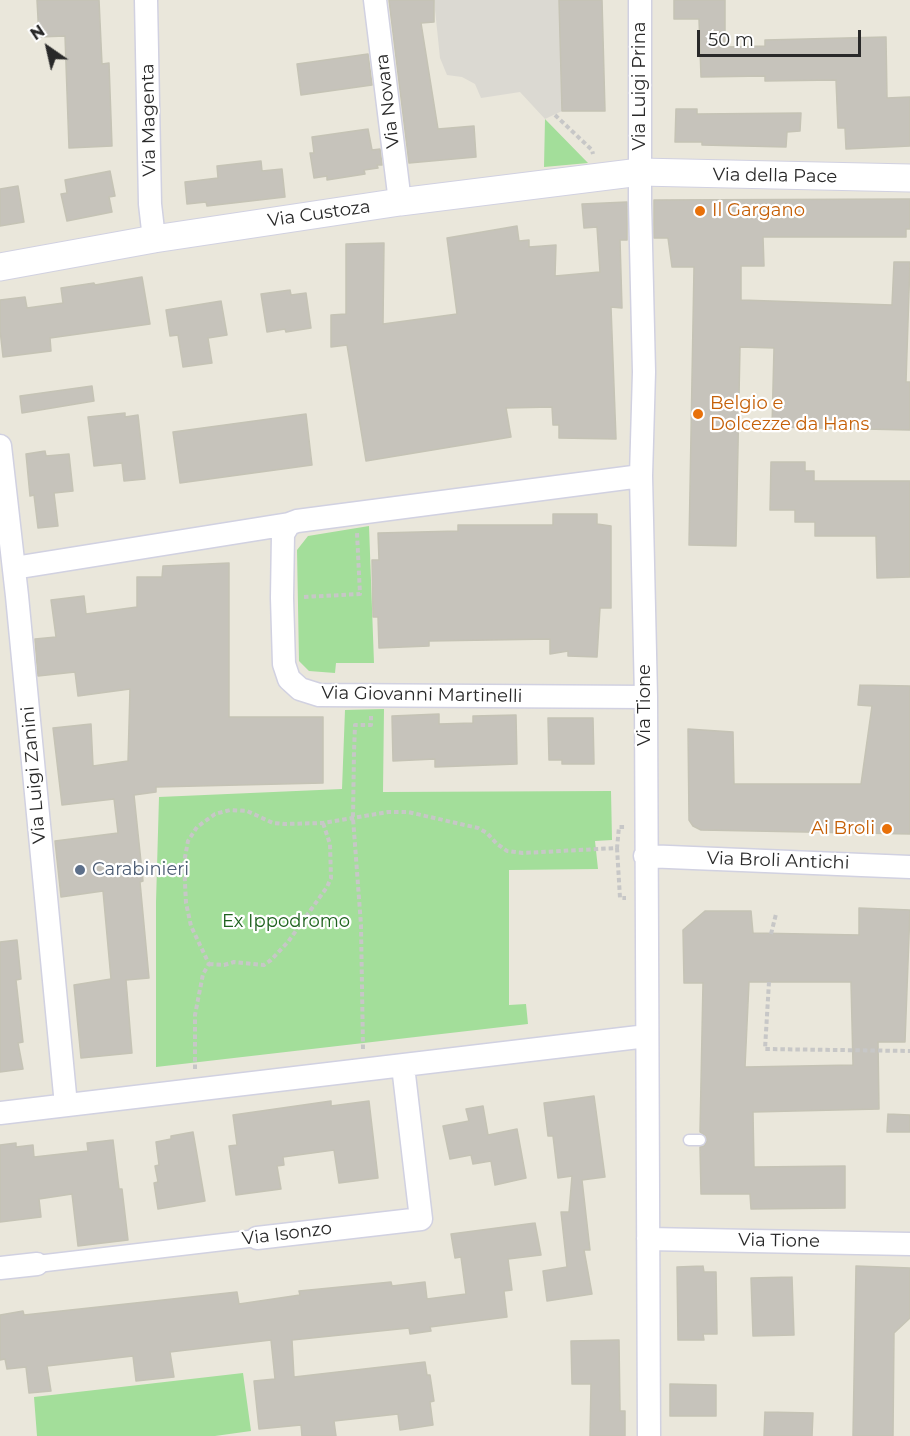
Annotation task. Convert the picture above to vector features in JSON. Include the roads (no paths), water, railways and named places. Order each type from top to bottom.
[{"type":"street","name":"Via Magenta","points":[[146,0],[150,204],[154,239]]},
{"type":"street","name":"Via Novara","points":[[375,0],[400,202]]},
{"type":"street","name":"Via Luigi Prina","points":[[640,0],[640,172]]},
{"type":"street","name":"Via Custoza","points":[[0,267],[154,239],[400,202],[640,172]]},
{"type":"street","name":"Via della Pace","points":[[640,172],[910,178]]},
{"type":"street","name":"Via Tione","points":[[640,172],[644,372],[641,476],[646,697],[649,1436]]},
{"type":"street","name":"Via Luigi Zanini","points":[[0,446],[66,1105]]},
{"type":"street","points":[[14,568],[160,546],[297,521],[641,476]]},
{"type":"street","name":"Via Giovanni Martinelli","points":[[289,524],[283,534],[284,664],[288,679],[300,689],[319,695],[646,697]]},
{"type":"street","name":"Via Broli Antichi","points":[[645,856],[910,867]]},
{"type":"street","points":[[0,1113],[646,1036]]},
{"type":"street","name":"Via Isonzo","points":[[0,1268],[421,1219],[403,1066]]},
{"type":"street","name":"Via Tione","points":[[648,1239],[910,1244]]},
{"type":"place","name":"Il Gargano","points":[[700,211]]},
{"type":"place","name":"Belgio e Dolcezze da Hans","points":[[698,414]]},
{"type":"place","name":"Ai Broli","points":[[887,829]]},
{"type":"place","name":"Carabinieri","points":[[80,870]]},
{"type":"park label","name":"Ex Ippodromo","points":[[286,922]]}]
